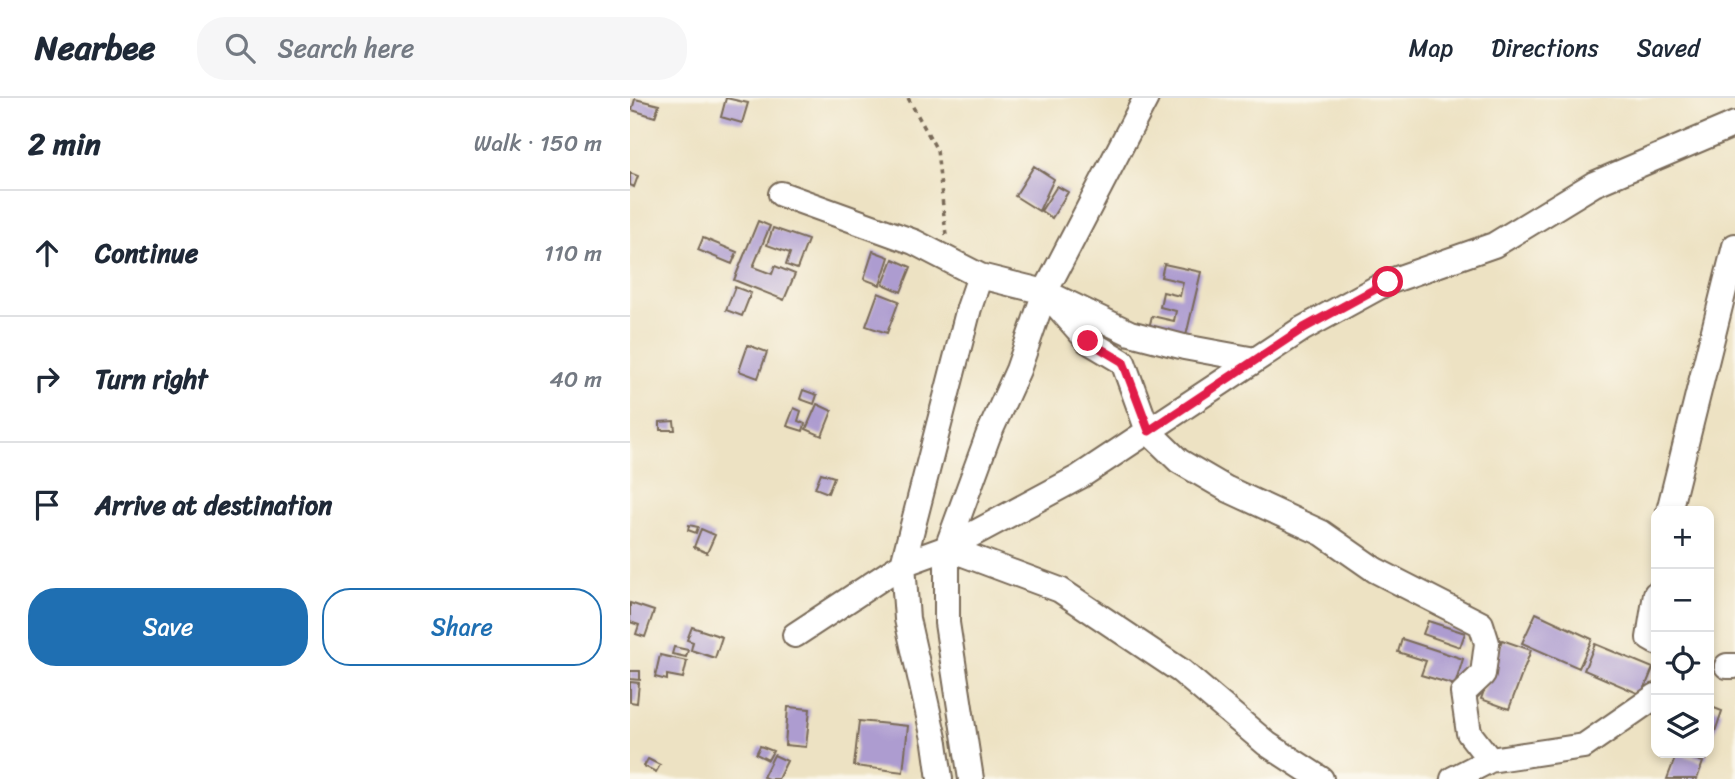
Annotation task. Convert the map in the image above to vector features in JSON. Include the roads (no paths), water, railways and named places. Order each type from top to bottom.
[{"type":"street","points":[[971,779],[947,623],[947,548],[988,436],[1018,370],[1045,292],[1146,98]]},
{"type":"street","points":[[795,635],[902,564],[947,548],[1079,477],[1302,329],[1388,282],[1494,245],[1594,184],[1735,124]]},
{"type":"street","points":[[781,194],[915,242],[980,276],[1045,292],[1130,333],[1184,347],[1255,360]]},
{"type":"street","points":[[1671,506],[1735,246]]},
{"type":"street","points":[[940,779],[935,743],[907,619],[902,564],[965,320],[980,276]]},
{"type":"street","points":[[1045,292],[1088,341],[1123,362],[1149,431],[1188,467],[1227,489],[1322,533],[1376,570],[1481,624],[1487,643],[1483,674],[1463,693],[1469,733],[1490,760]]},
{"type":"street","points":[[947,548],[1060,590],[1181,671],[1267,744],[1321,779]]},
{"type":"street","points":[[1453,779],[1490,760],[1584,746],[1651,699]]}]
